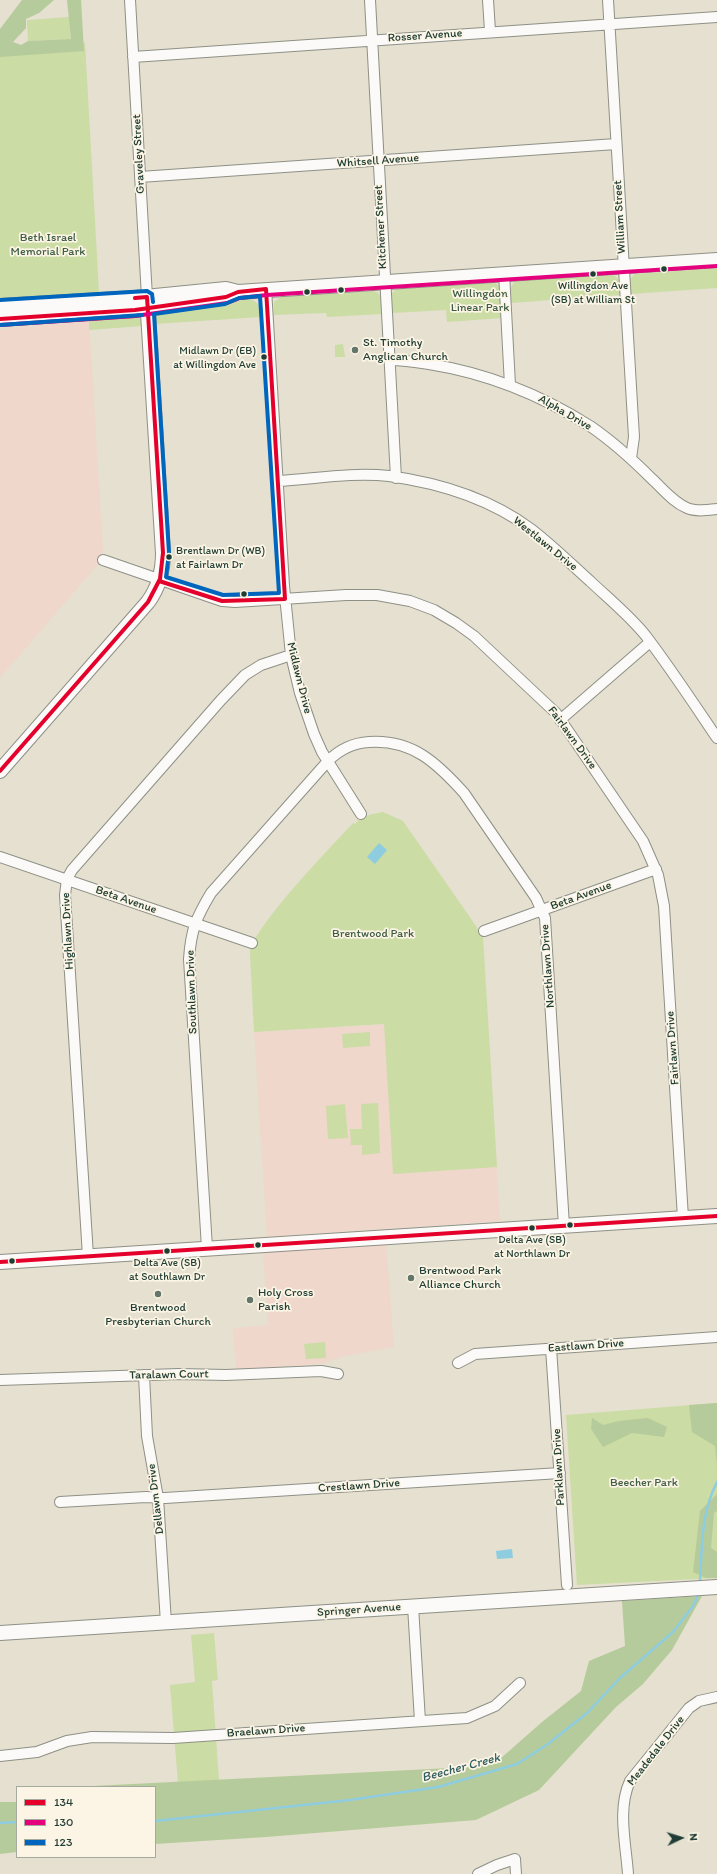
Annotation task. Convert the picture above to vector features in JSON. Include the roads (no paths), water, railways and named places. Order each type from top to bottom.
[{"type":"street","name":"Graveley Street","points":[[130,0],[147,302]]},
{"type":"street","name":"Kitchener Street","points":[[370,0],[396,478]]},
{"type":"street","points":[[488,0],[490,32]]},
{"type":"street","name":"William Street","points":[[608,0],[634,437],[631,458]]},
{"type":"street","name":"Rosser Avenue","points":[[133,57],[717,17]]},
{"type":"street","name":"Whitsell Avenue","points":[[140,177],[616,144]]},
{"type":"street","points":[[0,306],[147,302],[226,297],[238,292],[266,289],[717,260]]},
{"type":"street","points":[[504,274],[510,385]]},
{"type":"street","name":"Midlawn Drive","points":[[266,289],[285,599],[291,656],[300,693],[314,734],[328,761],[361,814]]},
{"type":"street","points":[[0,319],[89,314],[147,302]]},
{"type":"street","points":[[0,771],[148,602],[157,588],[164,553],[147,302]]},
{"type":"street","name":"Alpha Drive","points":[[390,360],[400,360],[456,368],[510,385],[548,402],[590,426],[631,458],[676,502],[688,509],[700,511],[717,509]]},
{"type":"street","name":"Westlawn Drive","points":[[277,481],[357,475],[396,478],[431,484],[475,497],[519,521],[552,546],[637,625],[717,738]]},
{"type":"street","name":"Fairlawn Drive","points":[[103,560],[159,581],[222,601],[346,595],[377,595],[410,601],[434,610],[474,636],[553,710],[640,834],[656,870],[664,906],[683,1218]]},
{"type":"street","points":[[560,720],[650,642]]},
{"type":"street","name":"Highlawn Drive","points":[[88,1256],[65,895],[67,879],[72,870],[221,700],[245,675],[261,665],[291,656]]},
{"type":"street","name":"Northlawn Drive","points":[[328,761],[337,752],[364,742],[381,741],[398,743],[412,748],[430,760],[464,793],[536,898],[545,918],[564,1226]]},
{"type":"street","name":"Southlawn Drive","points":[[207,1248],[188,959],[190,936],[194,924],[210,894],[328,761]]},
{"type":"street","name":"Beta Avenue","points":[[0,857],[252,943]]},
{"type":"street","name":"Beta Avenue","points":[[484,931],[656,870]]},
{"type":"street","points":[[0,1262],[717,1216]]},
{"type":"street","name":"Eastlawn Drive","points":[[458,1363],[475,1354],[717,1337]]},
{"type":"street","name":"Parklawn Drive","points":[[551,1348],[567,1585]]},
{"type":"street","name":"Taralawn Court","points":[[0,1380],[144,1375],[226,1375],[321,1371],[338,1374]]},
{"type":"street","name":"Dellawn Drive","points":[[144,1375],[147,1436],[158,1498],[166,1623]]},
{"type":"street","name":"Crestlawn Drive","points":[[60,1502],[158,1498],[560,1473]]},
{"type":"street","name":"Springer Avenue","points":[[0,1633],[717,1587]]},
{"type":"street","points":[[413,1606],[420,1721]]},
{"type":"street","name":"Braelawn Drive","points":[[0,1756],[36,1752],[67,1741],[92,1737],[172,1738],[466,1718],[495,1706],[520,1683]]},
{"type":"street","name":"Meadedale Drive","points":[[628,1874],[623,1809],[625,1793],[630,1781],[690,1708],[699,1701],[717,1698]]},
{"type":"street","points":[[478,1874],[497,1865],[515,1859],[516,1874]]},
{"type":"water","points":[[379,843],[387,850],[375,864],[367,857]]},
{"type":"water","points":[[512,1549],[513,1558],[497,1559],[496,1551]]},
{"type":"waterway","name":"Beecher Creek","points":[[700,1581],[705,1518],[708,1505],[717,1482]]},
{"type":"waterway","name":"Beecher Creek","points":[[156,1821],[350,1800],[438,1787],[517,1764],[548,1744],[587,1713],[621,1677],[673,1632],[693,1606],[699,1593]]},
{"type":"waterway","name":"Beecher Creek","points":[[0,1823],[16,1822]]},
{"type":"place","name":"Willingdon Ave (SB) at William St","points":[[593,274]]},
{"type":"place","name":"St. Timothy Anglican Church","points":[[355,350]]},
{"type":"place","name":"Midlawn Dr (EB) at Willingdon Ave","points":[[264,357]]},
{"type":"place","name":"Brentlawn Dr (WB) at Fairlawn Dr","points":[[169,557]]},
{"type":"place","name":"Delta Ave (SB) at Northlawn Dr","points":[[532,1228]]},
{"type":"place","name":"Delta Ave (SB) at Southlawn Dr","points":[[167,1251]]},
{"type":"place","name":"Brentwood Park Alliance Church","points":[[411,1278]]},
{"type":"place","name":"Brentwood Presbyterian Church","points":[[158,1294]]},
{"type":"place","name":"Holy Cross Parish","points":[[250,1300]]},
{"type":"park label","name":"Beth Israel Memorial Park","points":[[48,245]]},
{"type":"park label","name":"Willingdon Linear Park","points":[[480,301]]},
{"type":"park label","name":"Brentwood Park","points":[[373,934]]},
{"type":"park label","name":"Beecher Park","points":[[644,1483]]}]
